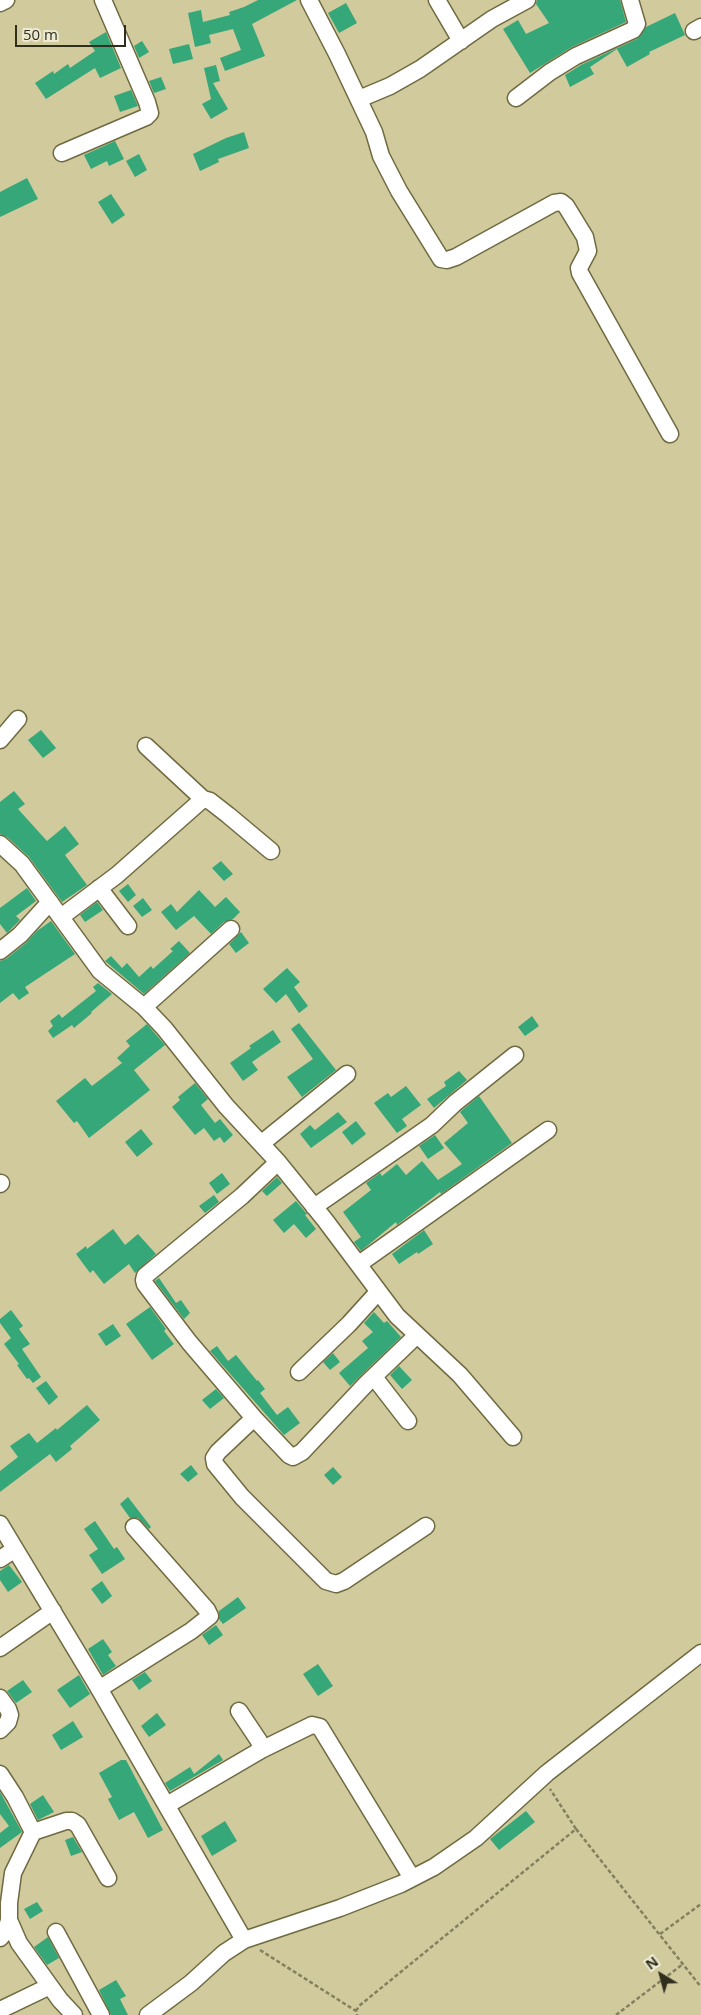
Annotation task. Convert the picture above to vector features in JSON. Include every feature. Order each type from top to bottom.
[{"type":"street","points":[[0,3],[6,0]]},
{"type":"street","points":[[62,152],[141,120],[150,113],[148,102],[103,0]]},
{"type":"street","points":[[308,0],[374,132],[381,156],[399,191],[441,259],[447,260],[456,256],[554,203],[560,202],[566,206],[584,237],[588,251],[579,268],[580,273],[670,434]]},
{"type":"street","points":[[436,0],[461,41]]},
{"type":"street","points":[[358,99],[390,86],[412,74],[492,19],[527,0]]},
{"type":"street","points":[[516,98],[550,72],[576,56],[634,30],[637,24],[630,0]]},
{"type":"street","points":[[0,740],[18,719]]},
{"type":"street","points":[[146,746],[203,799],[210,801],[271,851]]},
{"type":"street","points":[[61,917],[99,888],[203,799]]},
{"type":"street","points":[[0,844],[22,864],[100,971],[144,1007],[164,1028],[226,1106],[278,1162],[397,1316],[416,1336],[460,1375],[513,1437]]},
{"type":"street","points":[[99,888],[128,926]]},
{"type":"street","points":[[0,950],[20,935],[50,902]]},
{"type":"street","points":[[144,1007],[231,929]]},
{"type":"street","points":[[314,1207],[432,1125],[455,1103],[515,1055]]},
{"type":"street","points":[[262,1144],[347,1074]]},
{"type":"street","points":[[358,1264],[548,1130]]},
{"type":"street","points":[[278,1162],[242,1196],[150,1270],[144,1280],[189,1342],[254,1418],[293,1457],[297,1456],[416,1336]]},
{"type":"street","points":[[299,1372],[349,1324],[378,1292]]},
{"type":"street","points":[[374,1377],[408,1421]]},
{"type":"street","points":[[254,1418],[218,1452],[214,1458],[215,1464],[242,1497],[326,1581],[336,1584],[344,1581],[426,1526]]},
{"type":"street","points":[[0,1524],[168,1805],[244,1940]]},
{"type":"street","points":[[99,1689],[184,1636],[210,1616],[207,1610],[134,1527]]},
{"type":"street","points":[[0,1559],[15,1549]]},
{"type":"street","points":[[0,1648],[53,1611]]},
{"type":"street","points":[[148,2015],[191,1982],[224,1953],[244,1940],[340,1908],[434,1867],[476,1838],[544,1778],[701,1653]]},
{"type":"street","points":[[0,1698],[10,1715],[8,1722],[0,1730]]},
{"type":"street","points":[[239,1711],[260,1741],[262,1750]]},
{"type":"street","points":[[168,1805],[262,1750],[312,1725],[320,1727],[412,1878]]},
{"type":"street","points":[[0,1774],[15,1797],[33,1832]]},
{"type":"street","points":[[0,1938],[6,1931],[6,1904],[13,1873],[33,1832],[66,1821],[78,1824],[108,1878]]},
{"type":"street","points":[[6,1904],[19,1943],[74,2015]]},
{"type":"street","points":[[56,1932],[101,2015]]},
{"type":"street","points":[[0,2010],[50,1986]]},
{"type":"path","points":[[544,1778],[576,1829],[701,1987]]},
{"type":"path","points":[[356,2010],[576,1829]]},
{"type":"path","points":[[660,1934],[701,1904]]},
{"type":"path","points":[[244,1940],[356,2010],[357,2015]]},
{"type":"path","points":[[616,2015],[683,1964]]},
{"type":"building","points":[[258,0],[297,0],[252,24],[265,56],[225,71],[220,58],[241,50],[233,29],[209,35],[211,43],[195,47],[188,13],[201,10],[203,22],[230,15],[229,12]]},
{"type":"building","points":[[537,0],[620,0],[626,22],[572,47],[530,73],[503,29],[518,20],[526,34],[549,23],[536,4]]},
{"type":"building","points":[[346,3],[357,23],[339,33],[328,13]]},
{"type":"building","points":[[675,13],[685,35],[649,52],[650,54],[627,67],[617,49],[590,67],[594,74],[570,87],[565,75],[581,65],[637,39],[646,27]]},
{"type":"building","points":[[106,32],[121,68],[100,78],[95,68],[46,99],[35,83],[53,71],[54,74],[68,64],[70,68],[95,51],[89,42]]},
{"type":"building","points":[[142,41],[149,52],[139,58],[134,46]]},
{"type":"building","points":[[189,44],[193,59],[173,64],[169,49]]},
{"type":"building","points":[[216,65],[220,81],[213,83],[228,109],[211,119],[202,104],[211,99],[204,68]]},
{"type":"building","points":[[161,77],[166,89],[154,93],[149,81]]},
{"type":"building","points":[[131,90],[138,106],[120,112],[114,96]]},
{"type":"building","points":[[244,132],[249,148],[218,159],[219,162],[200,171],[193,154],[226,138]]},
{"type":"building","points":[[115,141],[124,159],[109,166],[107,161],[91,169],[84,155]]},
{"type":"building","points":[[139,154],[147,170],[135,177],[126,161]]},
{"type":"building","points":[[27,178],[38,199],[0,217],[0,192]]},
{"type":"building","points":[[111,194],[125,215],[112,224],[98,202]]},
{"type":"building","points":[[41,730],[56,748],[43,758],[28,740]]},
{"type":"building","points":[[14,791],[25,804],[18,809],[47,841],[65,826],[79,844],[65,855],[87,885],[62,902],[29,857],[7,837],[0,834],[0,802]]},
{"type":"building","points":[[221,861],[233,874],[224,881],[212,868]]},
{"type":"building","points":[[128,884],[136,895],[128,902],[119,891]]},
{"type":"building","points":[[27,888],[36,901],[16,916],[20,920],[7,933],[0,924],[0,908]]},
{"type":"building","points":[[199,890],[215,907],[226,897],[240,912],[233,919],[224,922],[211,934],[194,916],[176,930],[161,912],[171,904],[177,912]]},
{"type":"building","points":[[143,898],[152,910],[142,917],[133,906]]},
{"type":"building","points":[[97,902],[103,910],[85,922],[80,915]]},
{"type":"building","points":[[51,921],[75,954],[25,987],[29,993],[19,1000],[13,993],[0,1003],[0,961],[6,959]]},
{"type":"building","points":[[241,932],[249,943],[236,953],[229,944]]},
{"type":"building","points":[[179,941],[190,953],[144,994],[105,961],[111,956],[122,968],[127,963],[139,977],[151,966],[153,969],[173,951],[170,949]]},
{"type":"building","points":[[287,968],[300,982],[294,987],[308,1006],[299,1013],[286,994],[276,1003],[263,989]]},
{"type":"building","points":[[98,983],[112,994],[74,1028],[72,1025],[53,1038],[48,1031],[53,1026],[50,1021],[59,1014],[62,1018],[96,991],[93,987]]},
{"type":"building","points":[[532,1016],[539,1026],[525,1036],[518,1027]]},
{"type":"building","points":[[299,1023],[336,1070],[302,1097],[287,1077],[313,1059],[291,1029]]},
{"type":"building","points":[[147,1024],[165,1045],[134,1070],[150,1090],[89,1138],[77,1121],[74,1123],[56,1101],[85,1078],[92,1086],[122,1063],[117,1058],[130,1046],[126,1041]]},
{"type":"building","points":[[273,1030],[281,1042],[252,1062],[258,1070],[243,1081],[230,1063],[251,1048],[249,1046]]},
{"type":"building","points":[[459,1071],[467,1080],[434,1108],[427,1099],[446,1086],[444,1082]]},
{"type":"building","points":[[195,1083],[208,1099],[201,1105],[215,1123],[220,1119],[233,1135],[224,1143],[220,1137],[214,1141],[204,1128],[195,1135],[172,1107],[180,1100],[178,1097]]},
{"type":"building","points":[[406,1086],[421,1105],[402,1119],[407,1126],[397,1133],[374,1103],[388,1093],[391,1097]]},
{"type":"building","points":[[479,1096],[512,1143],[441,1194],[440,1192],[397,1225],[396,1222],[361,1251],[354,1242],[361,1237],[343,1212],[371,1190],[366,1183],[380,1173],[382,1176],[397,1164],[406,1175],[422,1161],[438,1180],[462,1164],[444,1143],[468,1123],[460,1112]]},
{"type":"building","points":[[338,1112],[347,1122],[311,1148],[300,1134],[310,1125],[315,1130]]},
{"type":"building","points":[[356,1121],[366,1134],[352,1145],[342,1132]]},
{"type":"building","points":[[141,1129],[153,1144],[137,1157],[125,1142]]},
{"type":"building","points":[[435,1135],[444,1148],[428,1159],[419,1146]]},
{"type":"building","points":[[222,1173],[230,1184],[217,1194],[209,1183]]},
{"type":"building","points":[[277,1177],[282,1183],[267,1196],[262,1191]]},
{"type":"building","points":[[214,1195],[219,1202],[205,1213],[199,1206]]},
{"type":"building","points":[[296,1201],[316,1229],[306,1238],[294,1224],[284,1233],[273,1220]]},
{"type":"building","points":[[113,1229],[125,1245],[138,1234],[156,1254],[135,1273],[129,1264],[104,1284],[93,1270],[90,1273],[76,1254],[86,1246],[87,1249]]},
{"type":"building","points":[[424,1230],[433,1244],[399,1264],[392,1254]]},
{"type":"building","points":[[159,1278],[176,1303],[181,1300],[190,1313],[184,1319],[155,1281]]},
{"type":"building","points":[[150,1307],[174,1344],[152,1360],[126,1324]]},
{"type":"building","points":[[11,1310],[23,1326],[19,1329],[30,1344],[22,1349],[41,1377],[33,1383],[29,1378],[27,1379],[17,1365],[19,1364],[4,1344],[11,1338],[0,1323],[0,1319]]},
{"type":"building","points":[[374,1312],[384,1323],[387,1321],[401,1337],[350,1386],[339,1373],[368,1348],[362,1341],[373,1332],[364,1323]]},
{"type":"building","points":[[113,1324],[121,1336],[106,1346],[98,1334]]},
{"type":"building","points":[[217,1346],[228,1361],[236,1355],[258,1380],[265,1389],[260,1393],[277,1415],[288,1407],[300,1423],[284,1435],[210,1351]]},
{"type":"building","points":[[333,1353],[340,1362],[330,1370],[323,1362]]},
{"type":"building","points":[[399,1366],[412,1380],[402,1389],[390,1375]]},
{"type":"building","points":[[46,1381],[58,1397],[49,1405],[36,1388]]},
{"type":"building","points":[[216,1389],[224,1398],[210,1409],[202,1400]]},
{"type":"building","points":[[87,1405],[100,1420],[70,1446],[72,1449],[56,1462],[50,1454],[0,1492],[0,1471],[18,1457],[10,1446],[29,1433],[37,1443],[56,1428],[57,1430]]},
{"type":"building","points":[[191,1465],[198,1474],[188,1482],[180,1474]]},
{"type":"building","points":[[333,1467],[342,1477],[333,1485],[324,1475]]},
{"type":"building","points":[[128,1497],[151,1527],[149,1529],[138,1518],[130,1518],[120,1504]]},
{"type":"building","points":[[95,1521],[114,1549],[117,1547],[125,1559],[102,1574],[89,1555],[98,1549],[84,1529]]},
{"type":"building","points":[[9,1565],[22,1582],[8,1592],[0,1580],[0,1571]]},
{"type":"building","points":[[102,1581],[112,1596],[102,1604],[91,1589]]},
{"type":"building","points":[[238,1597],[246,1608],[223,1624],[219,1619],[219,1611]]},
{"type":"building","points":[[216,1625],[223,1635],[209,1645],[202,1635]]},
{"type":"building","points":[[103,1639],[112,1652],[108,1655],[116,1666],[103,1675],[88,1649]]},
{"type":"building","points":[[318,1664],[333,1686],[318,1696],[303,1674]]},
{"type":"building","points":[[145,1672],[152,1681],[139,1690],[132,1680]]},
{"type":"building","points":[[79,1675],[90,1694],[70,1708],[57,1690]]},
{"type":"building","points":[[23,1680],[32,1692],[16,1703],[7,1691]]},
{"type":"building","points":[[157,1713],[166,1725],[149,1737],[141,1726]]},
{"type":"building","points":[[73,1721],[83,1737],[61,1750],[52,1735]]},
{"type":"building","points":[[219,1754],[223,1760],[170,1791],[165,1783],[190,1767],[194,1774]]},
{"type":"building","points":[[121,1760],[126,1760],[163,1830],[148,1838],[134,1812],[119,1820],[108,1799],[112,1797],[99,1773]]},
{"type":"building","points":[[0,1792],[22,1832],[0,1848],[0,1833],[9,1826],[0,1814]]},
{"type":"building","points":[[43,1795],[54,1812],[38,1820],[30,1804]]},
{"type":"building","points":[[526,1811],[535,1822],[499,1850],[490,1839]]},
{"type":"building","points":[[225,1821],[237,1841],[212,1856],[201,1836]]},
{"type":"building","points":[[73,1837],[82,1852],[71,1856],[65,1840]]},
{"type":"building","points":[[37,1902],[43,1911],[30,1919],[24,1909]]},
{"type":"building","points":[[48,1937],[59,1958],[47,1965],[34,1947]]},
{"type":"building","points":[[116,1980],[126,1996],[120,1999],[128,2015],[111,2015],[99,1990]]}]
